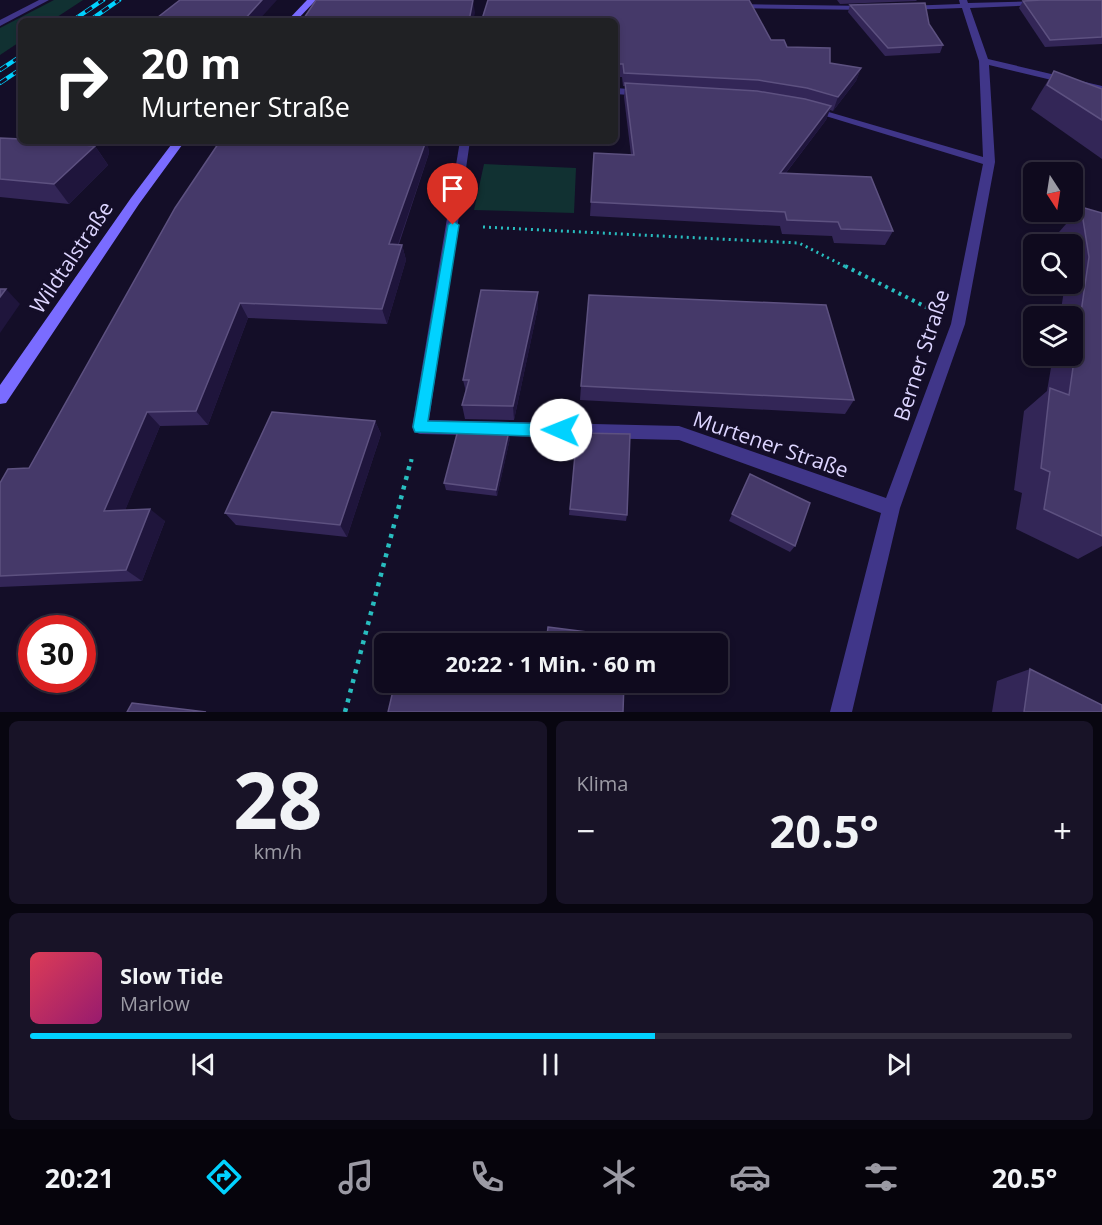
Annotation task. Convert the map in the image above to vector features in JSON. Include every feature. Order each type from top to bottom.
[{"type":"street","points":[[0,23],[45,0]]},
{"type":"street","points":[[294,18],[312,0]]},
{"type":"street","points":[[899,8],[964,3],[1045,3]]},
{"type":"street","name":"Berner Straße","points":[[841,712],[891,508],[958,324],[989,162],[984,61],[964,3]]},
{"type":"street","points":[[723,5],[877,8]]},
{"type":"street","points":[[984,61],[1102,89]]},
{"type":"street","points":[[618,92],[658,93]]},
{"type":"street","points":[[802,107],[989,162]]},
{"type":"street","name":"Wildtalstraße","points":[[0,398],[135,201],[178,144]]},
{"type":"street","points":[[420,427],[465,144]]},
{"type":"street","name":"Murtener Straße","points":[[420,427],[679,433],[891,508]]},
{"type":"path","points":[[453,225],[799,243],[958,324]]},
{"type":"path","points":[[345,712],[420,427]]},
{"type":"green space","points":[[54,0],[83,0],[56,18],[19,18]]},
{"type":"green space","points":[[18,19],[18,43],[0,55],[0,28]]},
{"type":"green space","points":[[484,164],[576,168],[574,213],[474,210]]},
{"type":"building","points":[[180,0],[262,0],[246,18],[157,18]]},
{"type":"building","points":[[316,0],[473,0],[470,18],[304,18]]},
{"type":"building","points":[[488,0],[749,0],[771,40],[784,40],[787,47],[830,48],[830,63],[861,68],[838,97],[807,88],[758,80],[624,73],[623,64],[618,64],[618,18],[482,18]]},
{"type":"building","points":[[1102,0],[1102,37],[1050,40],[1023,1]]},
{"type":"building","points":[[925,3],[929,24],[943,45],[888,48],[850,5]]},
{"type":"building","points":[[1054,71],[1102,89],[1102,120],[1047,85]]},
{"type":"building","points":[[625,83],[757,91],[831,106],[780,173],[871,177],[893,231],[841,229],[838,222],[787,220],[785,212],[591,202],[594,153],[634,155]]},
{"type":"building","points":[[0,138],[18,139],[18,144],[95,146],[54,184],[0,179]]},
{"type":"building","points":[[218,144],[425,144],[389,244],[402,245],[382,309],[240,303],[196,411],[147,412],[104,511],[150,509],[126,570],[0,576],[0,483],[8,469],[29,468],[175,208]]},
{"type":"building","points":[[1083,208],[1102,213],[1102,536],[1044,509],[1050,472],[1041,468],[1050,388],[1069,395],[1073,366],[1083,366],[1082,306],[1089,257]]},
{"type":"building","points":[[0,289],[6,289],[0,297]]},
{"type":"building","points":[[481,290],[538,292],[513,406],[462,405],[469,380],[463,380]]},
{"type":"building","points":[[589,295],[826,305],[854,400],[581,386]]},
{"type":"building","points":[[272,412],[375,421],[340,525],[225,513]]},
{"type":"building","points":[[458,430],[509,431],[496,490],[444,483]]},
{"type":"building","points":[[577,433],[630,434],[627,515],[570,509]]},
{"type":"building","points":[[750,474],[810,503],[795,546],[732,514]]},
{"type":"building","points":[[548,627],[595,633],[547,633]]},
{"type":"building","points":[[1030,669],[1102,705],[1102,712],[1024,712]]},
{"type":"building","points":[[392,693],[624,693],[623,712],[388,712]]},
{"type":"building","points":[[132,703],[206,712],[127,712]]},
{"type":"railway","points":[[76,18],[103,0]]},
{"type":"railway","points":[[93,18],[119,0]]},
{"type":"railway","points":[[0,70],[18,58]]},
{"type":"railway","points":[[0,83],[18,71]]},
{"type":"route","points":[[453,225],[420,427],[561,430]]}]
